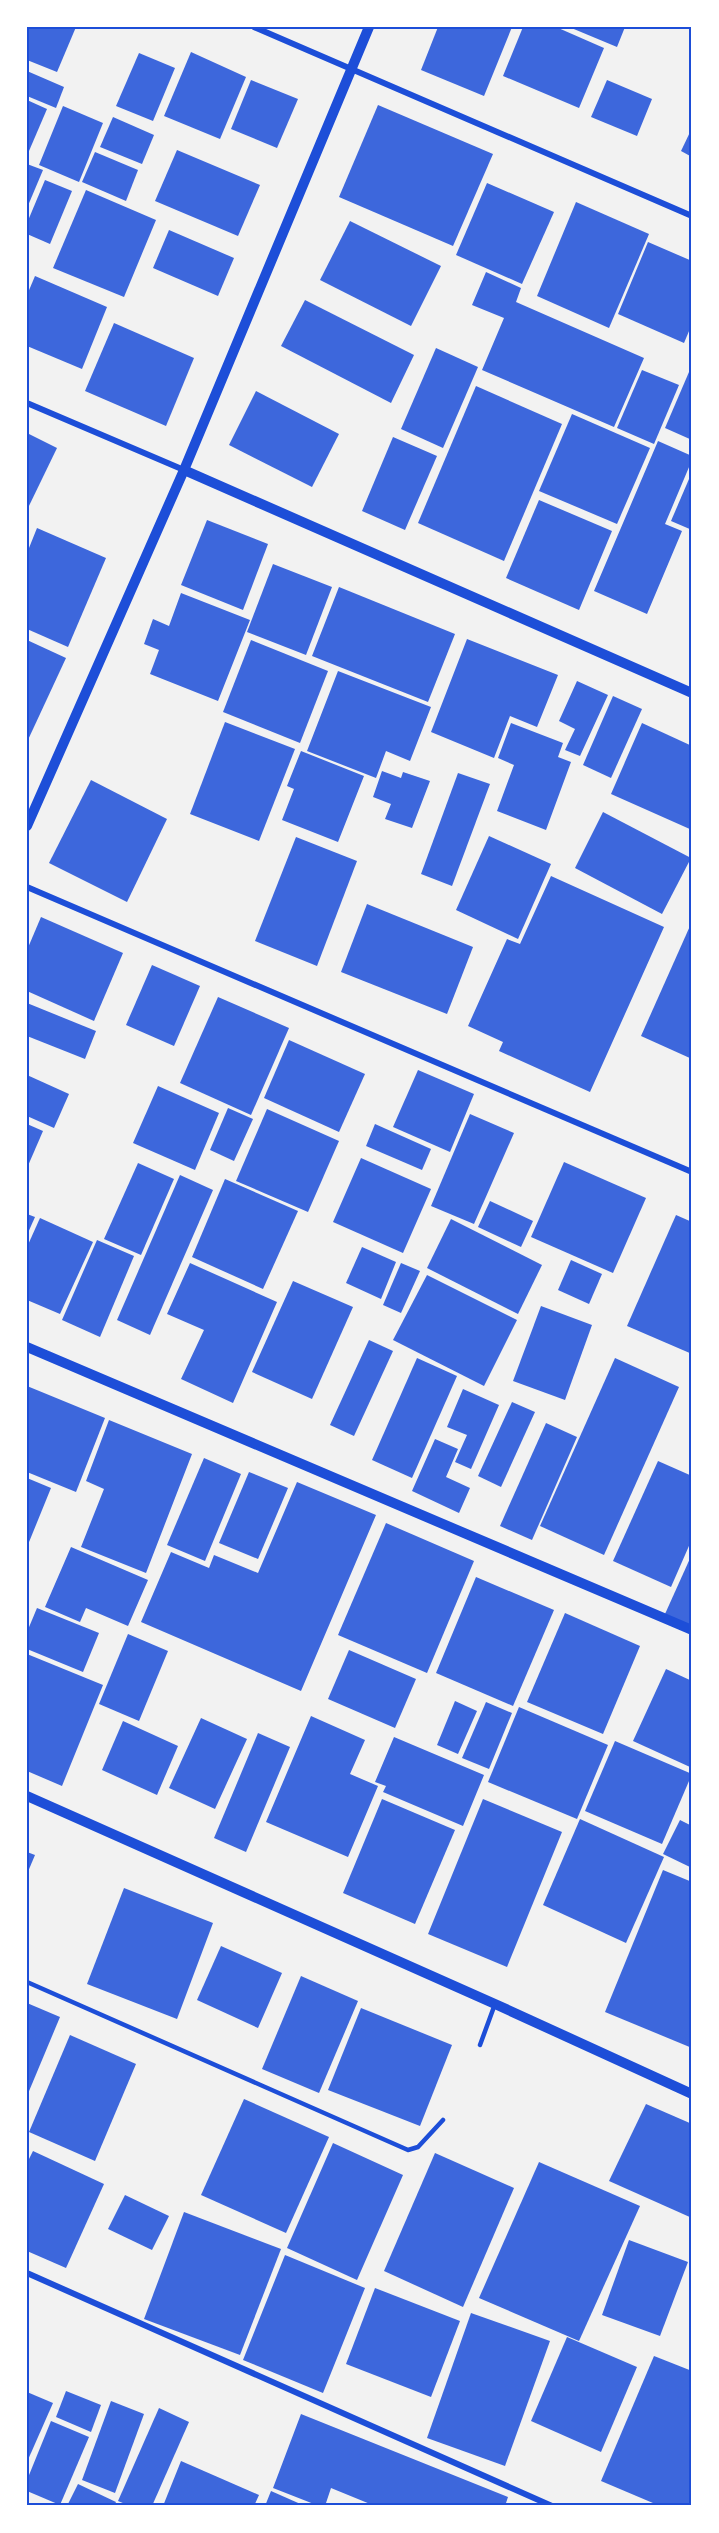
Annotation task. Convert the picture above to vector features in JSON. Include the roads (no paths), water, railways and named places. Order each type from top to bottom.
[{"type":"street","points":[[254,27],[692,216]]},
{"type":"street","points":[[27,826],[184,470],[369,27]]},
{"type":"street","points":[[27,403],[692,693]]},
{"type":"street","points":[[27,887],[692,1172]]},
{"type":"street","points":[[27,1347],[692,1630]]},
{"type":"street","points":[[27,1796],[692,2094]]},
{"type":"street","points":[[27,2273],[552,2506]]},
{"type":"lane","points":[[27,1982],[408,2150],[418,2146],[443,2120]]},
{"type":"lane","points":[[480,2045],[495,2004]]}]
